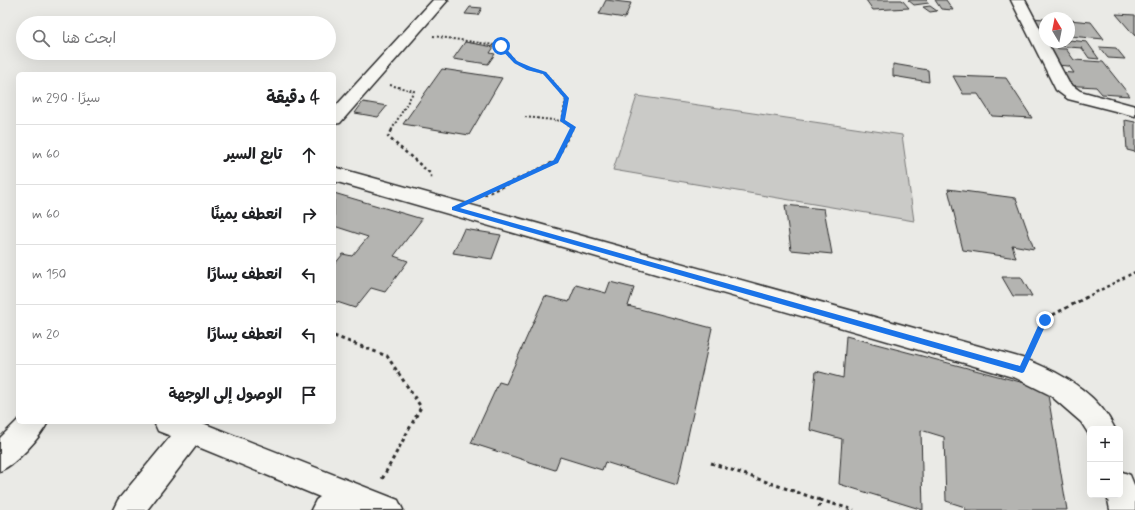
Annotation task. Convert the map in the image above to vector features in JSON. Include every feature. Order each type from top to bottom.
[{"type":"street","points":[[336,117],[440,0]]},
{"type":"street","points":[[1018,0],[1062,86],[1074,95],[1135,111]]},
{"type":"street","points":[[336,175],[1022,370],[1059,387],[1090,413],[1099,426]]},
{"type":"street","points":[[0,457],[32,424]]},
{"type":"street","points":[[128,510],[180,427],[369,502]]},
{"type":"street","points":[[1123,498],[1125,510]]},
{"type":"street","points":[[326,510],[369,502]]},
{"type":"path","points":[[412,33],[501,46],[515,62],[545,73],[566,98],[562,121]]},
{"type":"path","points":[[370,79],[414,91],[388,137],[431,174],[429,201]]},
{"type":"path","points":[[454,208],[556,161],[573,127],[562,121],[525,117]]},
{"type":"path","points":[[1022,370],[1045,320],[1135,272]]},
{"type":"path","points":[[336,337],[387,356],[421,407],[369,502]]},
{"type":"path","points":[[711,463],[854,510]]},
{"type":"path","points":[[819,510],[820,500]]},
{"type":"shaded area","points":[[637,96],[902,135],[914,221],[613,170]]},
{"type":"building","points":[[606,0],[631,3],[625,18],[599,14]]},
{"type":"building","points":[[866,0],[902,0],[909,8],[873,10]]},
{"type":"building","points":[[908,0],[926,0],[929,3],[914,5]]},
{"type":"building","points":[[935,0],[946,0],[953,10],[941,9]]},
{"type":"building","points":[[930,6],[937,11],[930,12],[923,7]]},
{"type":"building","points":[[470,7],[482,8],[478,15],[465,14]]},
{"type":"building","points":[[1116,14],[1135,15],[1135,36]]},
{"type":"building","points":[[1031,18],[1039,19],[1039,38]]},
{"type":"building","points":[[1075,21],[1091,22],[1104,39],[1075,37]]},
{"type":"building","points":[[1075,41],[1087,42],[1099,59],[1089,58],[1082,48],[1075,47]]},
{"type":"building","points":[[465,42],[494,47],[490,53],[495,54],[488,64],[453,59]]},
{"type":"building","points":[[1099,47],[1116,48],[1125,59],[1108,58]]},
{"type":"building","points":[[1043,48],[1066,49],[1074,60],[1103,62],[1130,96],[1102,94],[1096,87],[1063,85],[1055,72],[1074,73],[1069,66],[1055,65]]},
{"type":"building","points":[[893,64],[928,70],[929,82],[893,76]]},
{"type":"building","points":[[442,69],[502,78],[469,135],[403,124]]},
{"type":"building","points":[[953,76],[1006,78],[1032,118],[992,116],[978,94],[963,94]]},
{"type":"building","points":[[363,102],[387,106],[378,117],[355,113]]},
{"type":"building","points":[[1125,120],[1135,122],[1135,152],[1127,150]]},
{"type":"building","points":[[948,189],[1016,198],[1034,249],[1012,245],[1016,258],[963,250]]},
{"type":"building","points":[[336,194],[422,219],[394,256],[408,261],[385,292],[371,288],[355,308],[336,302],[336,263],[343,254],[352,256],[368,237],[336,227]]},
{"type":"building","points":[[785,205],[824,209],[832,254],[791,250]]},
{"type":"building","points":[[464,229],[501,235],[492,259],[453,253]]},
{"type":"building","points":[[1002,277],[1021,277],[1032,296],[1013,296]]},
{"type":"building","points":[[610,282],[634,288],[628,306],[712,328],[677,485],[605,462],[602,470],[560,457],[555,470],[471,443],[499,382],[506,384],[545,296],[569,302],[576,285],[606,293]]},
{"type":"building","points":[[846,336],[1047,389],[1067,510],[965,510],[965,507],[946,501],[944,437],[921,430],[923,510],[839,484],[842,439],[810,430],[816,371],[843,378]]},
{"type":"route","points":[[501,46],[515,62],[545,73],[566,98],[562,121],[573,127],[556,161],[454,208],[1022,370],[1045,320]]}]
